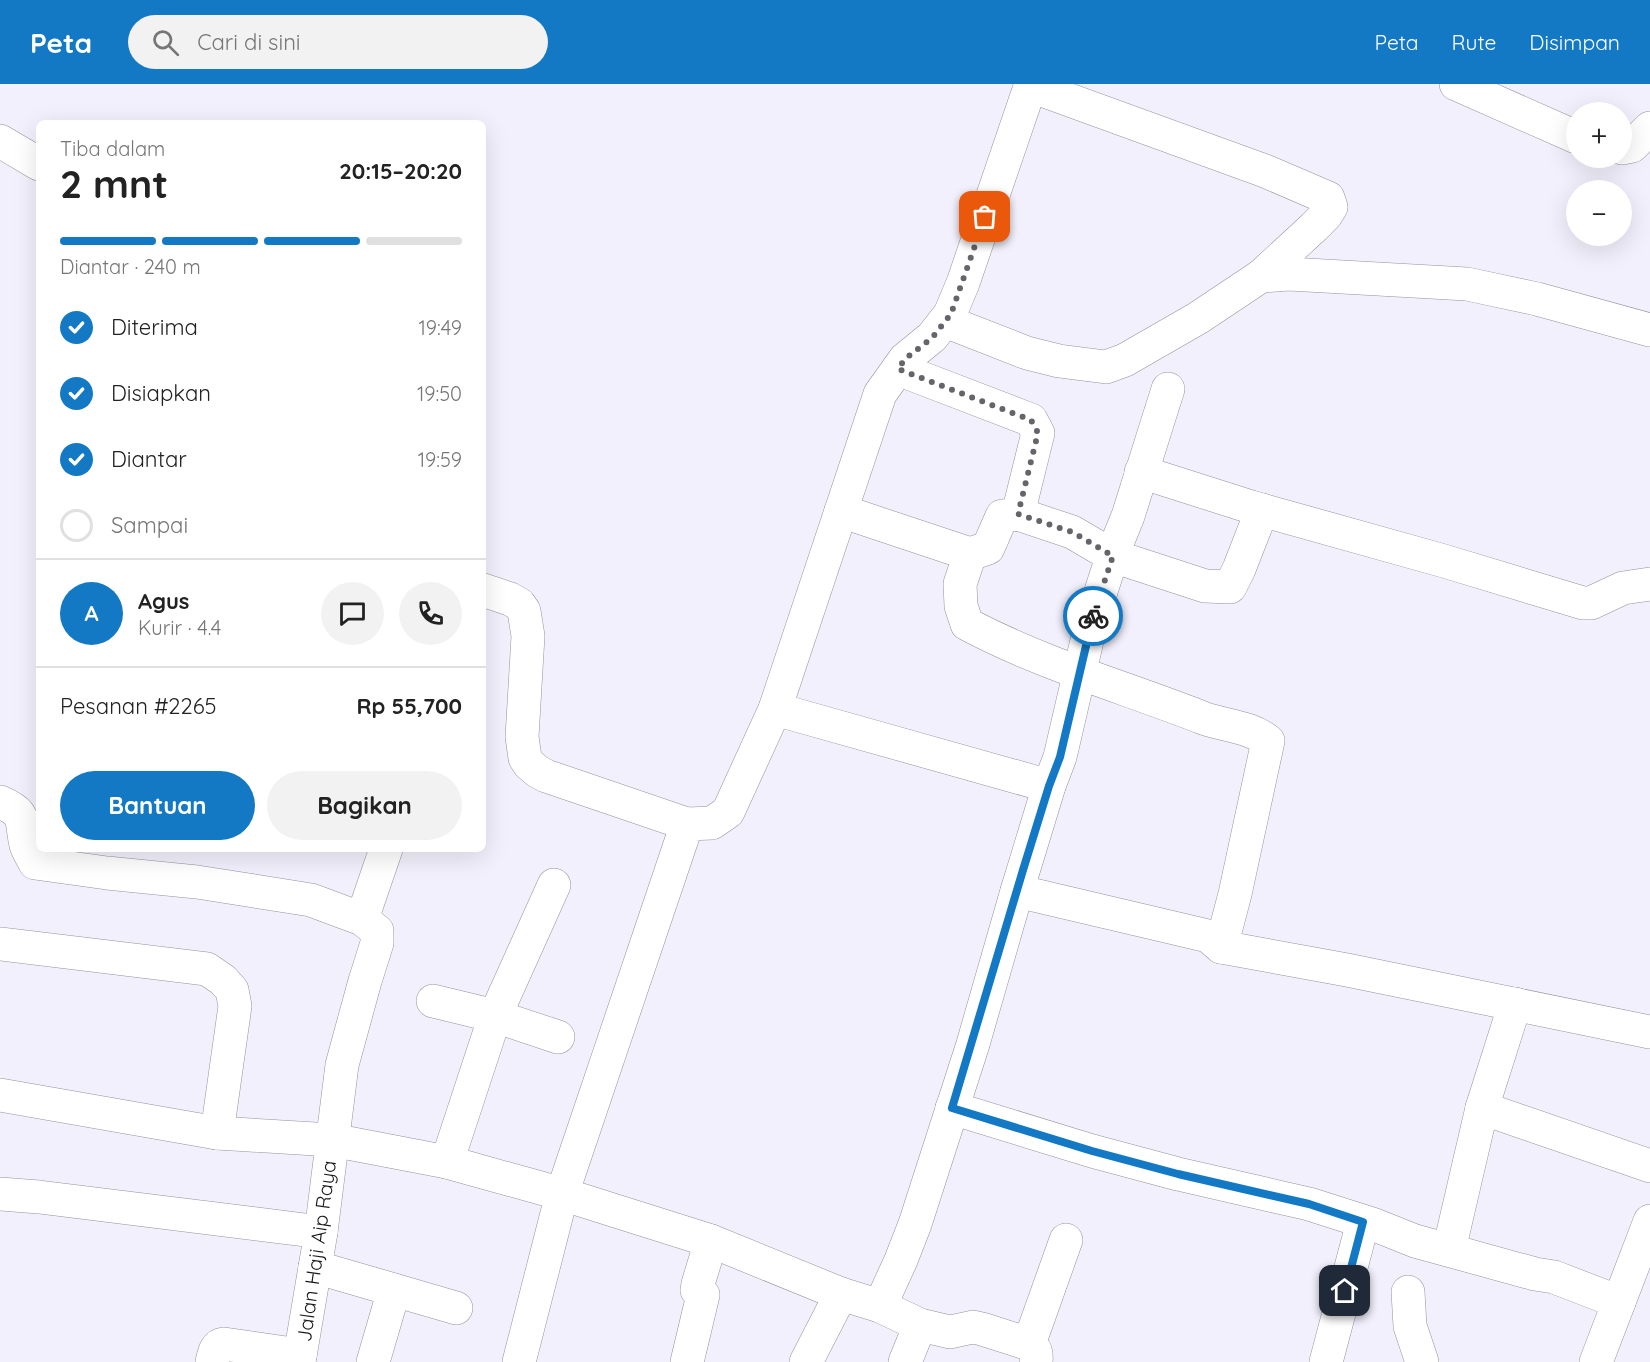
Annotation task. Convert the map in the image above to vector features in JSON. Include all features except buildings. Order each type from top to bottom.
[{"type":"street","points":[[1456,84],[1566,133]]},
{"type":"street","points":[[486,591],[510,599],[519,604],[524,611],[528,636],[522,737],[525,758],[529,764],[546,776],[687,824],[712,823],[728,812],[775,709],[880,394],[905,359],[932,338],[945,321],[951,314],[1031,85],[1265,171],[1328,198],[1331,207],[1326,215],[1261,276],[1198,318],[1125,360],[1106,367],[1059,361],[1027,352],[945,321]]},
{"type":"street","points":[[1632,146],[1650,128]]},
{"type":"street","points":[[0,141],[36,162]]},
{"type":"street","points":[[1261,276],[1289,274],[1467,284],[1537,299],[1650,330]]},
{"type":"street","points":[[898,369],[1031,420],[1038,433],[1018,514]]},
{"type":"street","points":[[880,1306],[902,1260],[915,1224],[976,1033],[1017,891],[1060,757],[1092,619],[1128,516],[1168,389]]},
{"type":"street","points":[[1141,472],[1262,510],[1583,603],[1591,603],[1623,588],[1650,584]]},
{"type":"street","points":[[841,511],[970,554],[988,548],[1002,516],[1018,514],[1072,532],[1113,556],[1204,586],[1230,587],[1262,510]]},
{"type":"street","points":[[970,554],[960,584],[961,606],[966,624],[993,639],[1036,657],[1206,719],[1247,730],[1268,741],[1235,894],[1221,946]]},
{"type":"street","points":[[775,709],[1049,786]]},
{"type":"street","points":[[0,802],[13,808],[22,817],[27,848],[35,863],[197,882],[311,900],[362,919],[385,852]]},
{"type":"street","points":[[519,1362],[562,1194],[687,824]]},
{"type":"street","points":[[447,1162],[495,1016],[554,885]]},
{"type":"street","points":[[1017,891],[1208,936],[1221,946],[1650,1032]]},
{"type":"street","name":"Jalan Haji Aip Raya","points":[[299,1358],[321,1232],[342,1065],[378,937],[374,928],[362,919]]},
{"type":"street","points":[[0,944],[197,967],[207,969],[223,980],[232,990],[235,1006],[217,1133]]},
{"type":"street","points":[[434,1001],[495,1016],[558,1037]]},
{"type":"street","points":[[1449,1250],[1482,1108],[1515,1004]]},
{"type":"street","points":[[0,1095],[217,1133],[332,1140],[447,1162],[562,1194],[711,1241],[841,1294],[880,1306],[920,1325],[950,1332],[973,1327],[982,1329],[1033,1353],[1065,1240]]},
{"type":"street","points":[[952,1108],[1092,1151],[1178,1174],[1309,1204],[1415,1241],[1535,1274],[1554,1277],[1619,1302]]},
{"type":"street","points":[[1482,1108],[1650,1166]]},
{"type":"street","points":[[0,1194],[321,1232]]},
{"type":"street","points":[[1596,1362],[1650,1221]]},
{"type":"street","points":[[1326,1362],[1363,1222]]},
{"type":"street","points":[[688,1362],[703,1295],[697,1290],[698,1284],[711,1241]]},
{"type":"street","points":[[315,1267],[456,1308]]},
{"type":"street","points":[[373,1362],[394,1290]]},
{"type":"street","points":[[1408,1292],[1410,1326],[1422,1362]]},
{"type":"street","points":[[806,1362],[841,1294]]},
{"type":"street","points":[[905,1362],[920,1325]]},
{"type":"street","points":[[212,1362],[215,1351],[221,1344],[299,1358]]},
{"type":"way so far","points":[[985,217],[951,314],[932,338],[905,359],[898,369],[1031,420],[1038,433],[1018,514],[1072,532],[1113,556],[1093,616]]},
{"type":"route","points":[[1093,616],[1060,757],[1023,870],[952,1108],[1092,1151],[1178,1174],[1309,1204],[1363,1222],[1345,1291]]}]
